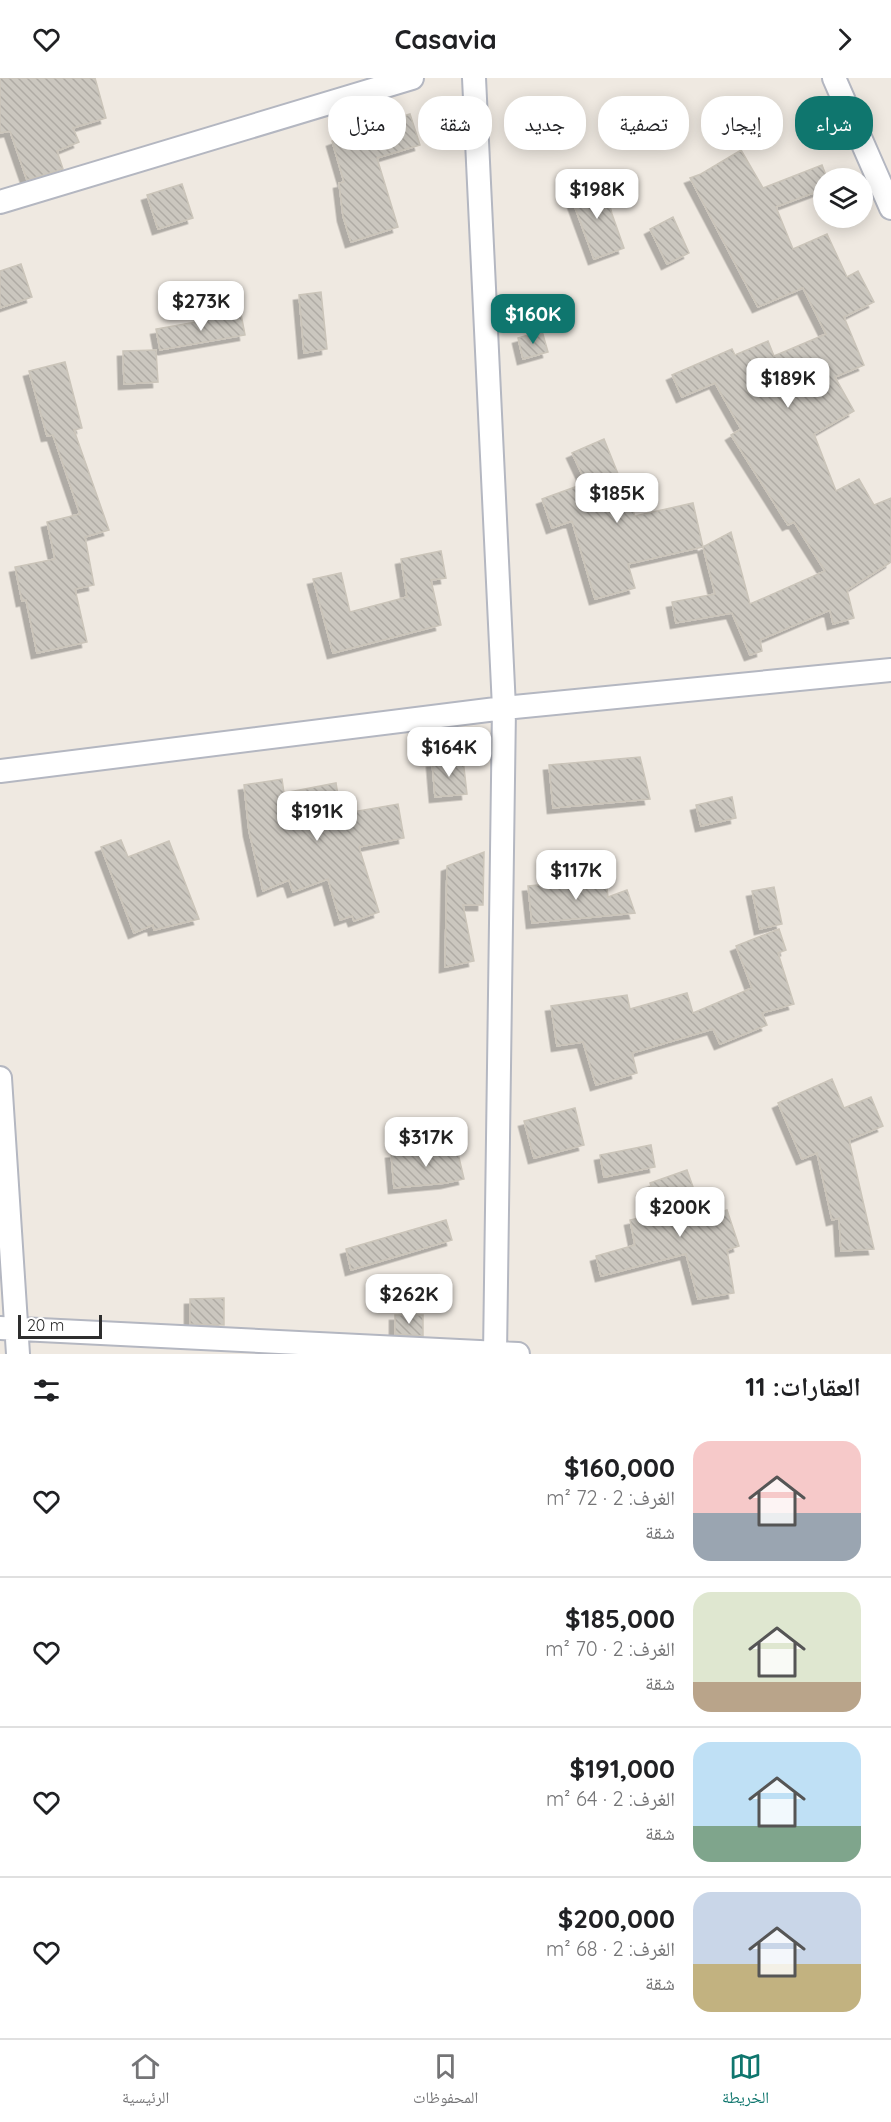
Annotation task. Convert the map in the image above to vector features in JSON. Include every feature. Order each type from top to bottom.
[{"type":"street","points":[[0,202],[412,78]]},
{"type":"street","points":[[474,78],[504,708],[495,1353]]},
{"type":"street","points":[[834,78],[891,208]]},
{"type":"street","points":[[0,771],[504,708],[891,670]]},
{"type":"street","points":[[0,1078],[8,1328],[18,1354]]},
{"type":"street","points":[[8,1328],[518,1354]]},
{"type":"building","points":[[0,78],[95,78],[106,118],[73,128],[79,142],[57,151],[63,169],[27,180],[10,131],[0,133]]},
{"type":"building","points":[[410,114],[418,146],[406,149],[406,115]]},
{"type":"building","points":[[335,150],[403,150],[377,158],[398,227],[351,242],[343,216],[339,183],[344,182]]},
{"type":"building","points":[[741,150],[763,188],[813,169],[813,193],[776,207],[793,249],[827,234],[847,277],[858,271],[874,302],[844,317],[864,365],[835,377],[854,411],[814,434],[836,491],[859,479],[874,505],[891,498],[891,562],[847,590],[854,618],[833,624],[830,610],[760,640],[762,651],[750,655],[732,613],[676,623],[672,602],[715,594],[703,547],[731,532],[750,604],[825,571],[794,522],[788,525],[731,435],[741,429],[715,383],[682,397],[672,375],[732,349],[735,355],[768,341],[774,356],[826,334],[803,288],[758,307],[690,178]]},
{"type":"building","points":[[604,183],[624,248],[594,259],[569,191]]},
{"type":"building","points":[[182,184],[193,218],[158,229],[147,195]]},
{"type":"building","points":[[673,217],[689,253],[667,264],[650,229]]},
{"type":"building","points":[[21,264],[32,297],[0,308],[0,271]]},
{"type":"building","points":[[321,292],[327,349],[304,353],[299,295]]},
{"type":"building","points":[[241,314],[245,335],[160,350],[156,329]]},
{"type":"building","points":[[542,331],[548,352],[523,359],[518,338]]},
{"type":"building","points":[[156,350],[158,382],[124,384],[123,351]]},
{"type":"building","points":[[65,362],[82,428],[74,430],[109,530],[85,537],[94,585],[75,589],[87,642],[37,653],[26,600],[22,601],[15,567],[55,559],[47,522],[80,514],[53,435],[47,436],[29,371]]},
{"type":"building","points":[[604,439],[635,516],[693,503],[703,547],[628,564],[635,588],[595,599],[572,521],[552,528],[542,499],[586,483],[572,453]]},
{"type":"building","points":[[441,551],[446,578],[431,580],[441,625],[333,653],[313,579],[341,573],[350,612],[407,597],[401,559]]},
{"type":"building","points":[[640,757],[650,799],[553,808],[549,765]]},
{"type":"building","points":[[463,759],[467,794],[435,797],[432,762]]},
{"type":"building","points":[[282,779],[284,793],[336,783],[341,814],[398,804],[404,838],[359,847],[379,912],[354,921],[352,916],[340,920],[328,879],[293,892],[289,880],[263,891],[249,831],[244,785]]},
{"type":"building","points":[[732,797],[736,818],[701,826],[696,805]]},
{"type":"building","points":[[121,840],[128,857],[169,841],[199,919],[154,930],[153,925],[134,933],[101,847]]},
{"type":"building","points":[[484,852],[483,905],[463,905],[474,961],[445,967],[447,866]]},
{"type":"building","points":[[606,879],[608,897],[627,890],[635,913],[532,923],[528,886]]},
{"type":"building","points":[[774,887],[782,924],[760,929],[752,891]]},
{"type":"building","points":[[779,929],[786,950],[778,953],[794,1004],[762,1013],[767,1025],[720,1044],[713,1029],[632,1053],[637,1073],[596,1085],[583,1042],[557,1046],[551,1006],[627,995],[630,1009],[687,993],[693,1013],[752,988],[736,946]]},
{"type":"building","points":[[832,1079],[844,1108],[871,1097],[883,1126],[849,1140],[874,1249],[841,1251],[839,1218],[832,1220],[817,1153],[802,1159],[778,1103]]},
{"type":"building","points":[[575,1108],[584,1145],[534,1158],[524,1121]]},
{"type":"building","points":[[651,1145],[655,1167],[604,1177],[600,1155]]},
{"type":"building","points":[[435,1149],[435,1154],[457,1149],[464,1179],[394,1188],[391,1153]]},
{"type":"building","points":[[687,1170],[704,1218],[727,1210],[739,1246],[727,1250],[734,1293],[698,1299],[686,1254],[601,1276],[596,1256],[635,1245],[630,1220],[660,1213],[650,1183]]},
{"type":"building","points":[[446,1220],[452,1240],[351,1270],[346,1249]]},
{"type":"building","points":[[224,1298],[224,1325],[190,1324],[190,1299]]},
{"type":"building","points":[[395,1315],[423,1315],[423,1336],[395,1334]]}]
